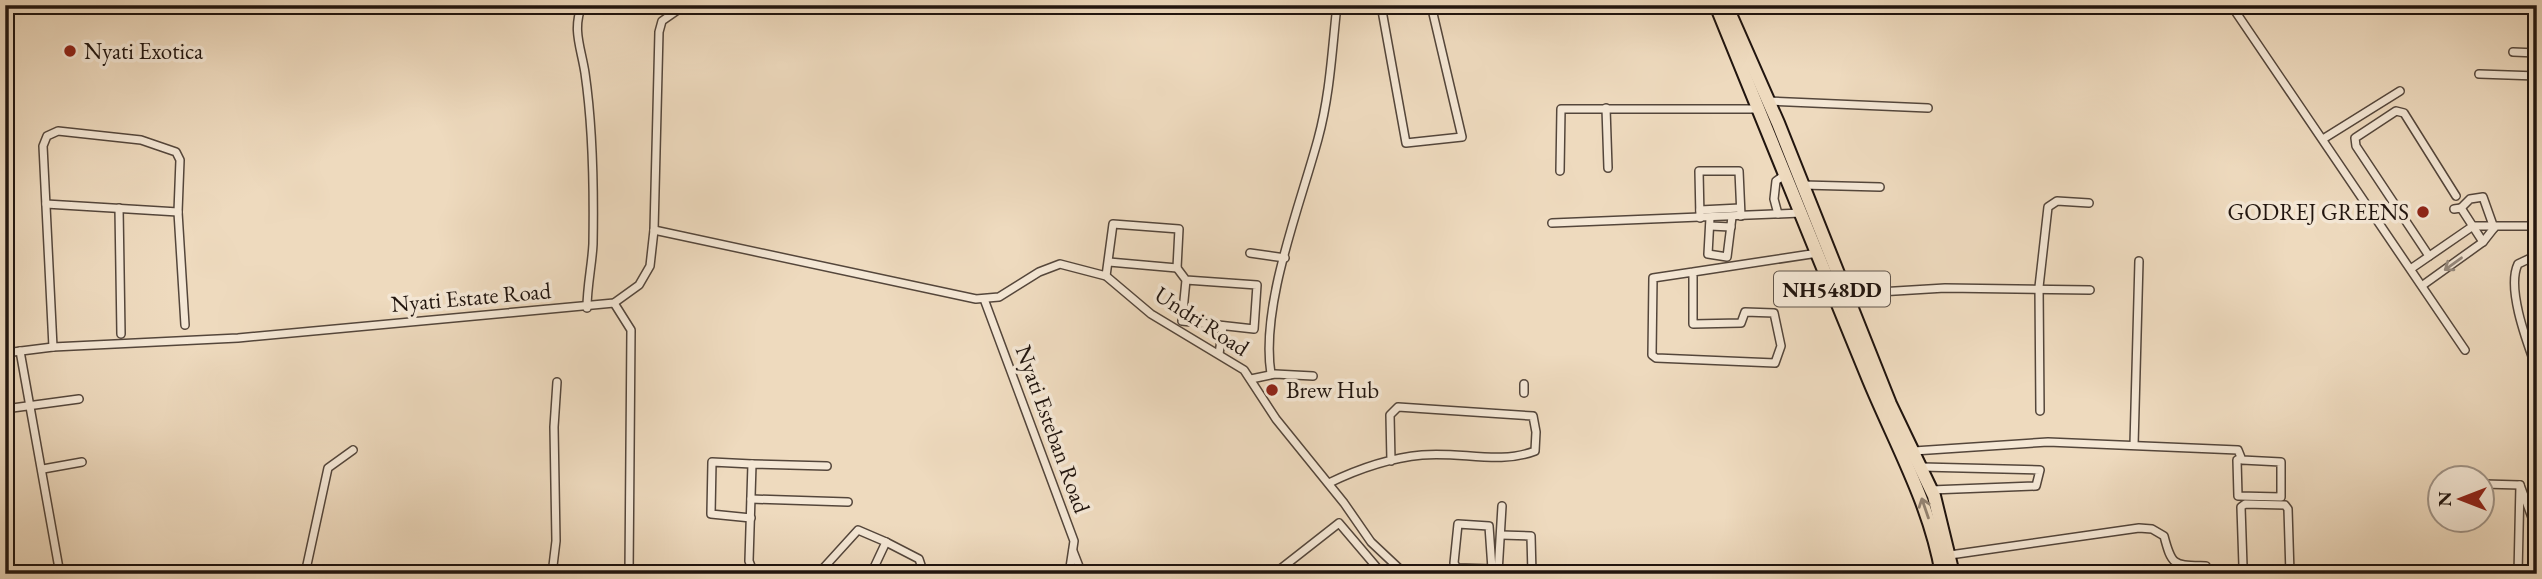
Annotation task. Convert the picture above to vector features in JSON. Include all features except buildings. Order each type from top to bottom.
[{"type":"highway","name":"NH548DD","points":[[1716,5],[1802,185],[1890,404],[1922,467],[1950,555],[1953,574]]},
{"type":"highway","name":"NH548DD","points":[[1726,5],[1764,105],[1786,174],[1876,397],[1922,499],[1942,574]]},
{"type":"street","points":[[582,5],[576,19],[575,36],[582,58],[591,114],[593,208],[586,308]]},
{"type":"street","name":"Nyati Estate Road","points":[[5,353],[52,347],[250,337],[586,308],[614,303],[639,285],[650,266],[654,230],[659,32],[662,21],[685,5]]},
{"type":"street","points":[[1271,374],[1267,352],[1270,323],[1323,117],[1337,5]]},
{"type":"street","points":[[1381,5],[1406,143],[1462,137],[1431,5]]},
{"type":"street","points":[[2231,5],[2412,268],[2465,350]]},
{"type":"street","points":[[2513,52],[2537,53]]},
{"type":"street","points":[[2479,74],[2537,76]]},
{"type":"street","points":[[2323,139],[2400,90]]},
{"type":"street","points":[[1560,171],[1561,109],[1764,105],[1928,108]]},
{"type":"street","points":[[1606,108],[1608,168]]},
{"type":"street","points":[[2430,256],[2356,146],[2356,138],[2396,111],[2404,113],[2456,196]]},
{"type":"street","points":[[52,347],[43,146],[47,136],[58,131],[141,140],[176,152],[180,160],[178,212],[185,326]]},
{"type":"street","points":[[1700,214],[1699,171],[1739,171],[1741,212]]},
{"type":"street","points":[[1778,214],[1774,189],[1776,180],[1786,174]]},
{"type":"street","points":[[1802,185],[1880,187]]},
{"type":"street","points":[[2483,242],[2457,208],[2470,198],[2483,197],[2494,228]]},
{"type":"street","points":[[2040,411],[2039,287],[2048,207],[2057,201],[2089,203]]},
{"type":"street","points":[[46,204],[178,212]]},
{"type":"street","points":[[119,208],[121,334]]},
{"type":"street","points":[[1552,223],[1741,212],[1802,213]]},
{"type":"street","points":[[1710,222],[1741,212]]},
{"type":"street","points":[[1700,214],[1710,222],[1731,227]]},
{"type":"street","points":[[1710,222],[1708,254],[1727,257],[1732,216]]},
{"type":"street","points":[[1107,276],[1113,224],[1179,229],[1177,268],[1186,280],[1182,321],[1254,329],[1257,285],[1186,280]]},
{"type":"street","points":[[2412,268],[2473,226],[2537,226]]},
{"type":"street","points":[[2423,285],[2483,242],[2494,228]]},
{"type":"street","points":[[654,230],[984,299]]},
{"type":"street","points":[[1250,253],[1285,258]]},
{"type":"street","points":[[1693,272],[1691,323],[1741,323],[1745,312],[1774,313],[1781,346],[1777,362],[1735,363],[1656,358],[1651,355],[1653,278],[1819,253]]},
{"type":"street","points":[[2537,255],[2518,264],[2515,282],[2523,330],[2537,370]]},
{"type":"street","points":[[2134,445],[2139,261]]},
{"type":"street","points":[[1109,262],[1177,268]]},
{"type":"street","name":"Undri Road","points":[[984,299],[999,298],[1039,272],[1060,264],[1107,276],[1151,314],[1219,354],[1251,379],[1276,419],[1329,483],[1371,542],[1401,573]]},
{"type":"street","points":[[1845,294],[1945,288],[2039,287],[2090,290]]},
{"type":"street","name":"Nyati Esteban Road","points":[[984,299],[1074,541],[1069,574]]},
{"type":"street","points":[[614,303],[631,330],[629,574]]},
{"type":"street","points":[[1219,354],[1223,326]]},
{"type":"street","points":[[20,351],[32,405],[60,574]]},
{"type":"street","points":[[1251,379],[1271,374],[1313,376]]},
{"type":"street","points":[[552,574],[556,541],[554,427],[557,382]]},
{"type":"street","points":[[1524,384],[1524,393]]},
{"type":"street","points":[[5,409],[79,399]]},
{"type":"street","points":[[1329,483],[1357,470],[1423,454],[1518,458],[1535,451],[1533,416],[1398,407],[1391,415],[1391,461]]},
{"type":"street","points":[[1914,451],[2010,443],[2134,445],[2238,450],[2241,458]]},
{"type":"street","points":[[305,574],[328,468],[353,450]]},
{"type":"street","points":[[2241,458],[2281,463],[2281,497],[2238,496],[2237,460],[2241,458]]},
{"type":"street","points":[[43,469],[82,461]]},
{"type":"street","points":[[751,518],[711,514],[712,461],[827,466]]},
{"type":"street","points":[[752,464],[749,561],[754,574]]},
{"type":"street","points":[[1922,467],[2040,470],[2036,486],[1931,490]]},
{"type":"street","points":[[2496,484],[2520,485]]},
{"type":"street","points":[[2520,485],[2537,531]]},
{"type":"street","points":[[2518,574],[2520,485]]},
{"type":"street","points":[[751,499],[848,502]]},
{"type":"street","points":[[2243,566],[2243,504],[2285,505],[2288,509],[2290,574]]},
{"type":"street","points":[[1496,571],[1502,506]]},
{"type":"street","points":[[1273,574],[1339,523],[1377,572],[1389,559]]},
{"type":"street","points":[[1458,524],[1492,529],[1496,571],[1457,568],[1454,563],[1458,524]]},
{"type":"street","points":[[1950,555],[2139,528],[2152,529],[2164,536],[2171,560],[2176,564],[2206,566],[2206,574]]},
{"type":"street","points":[[818,574],[858,530],[919,559],[922,568],[919,574]]},
{"type":"street","points":[[1501,535],[1531,536],[1532,574]]},
{"type":"street","points":[[872,574],[886,542]]},
{"type":"street","points":[[1073,550],[1082,574]]},
{"type":"place","name":"Nyati Exotica","points":[[70,51]]},
{"type":"place","name":"GODREJ GREENS","points":[[2423,212]]},
{"type":"place","name":"Brew Hub","points":[[1272,390]]}]
